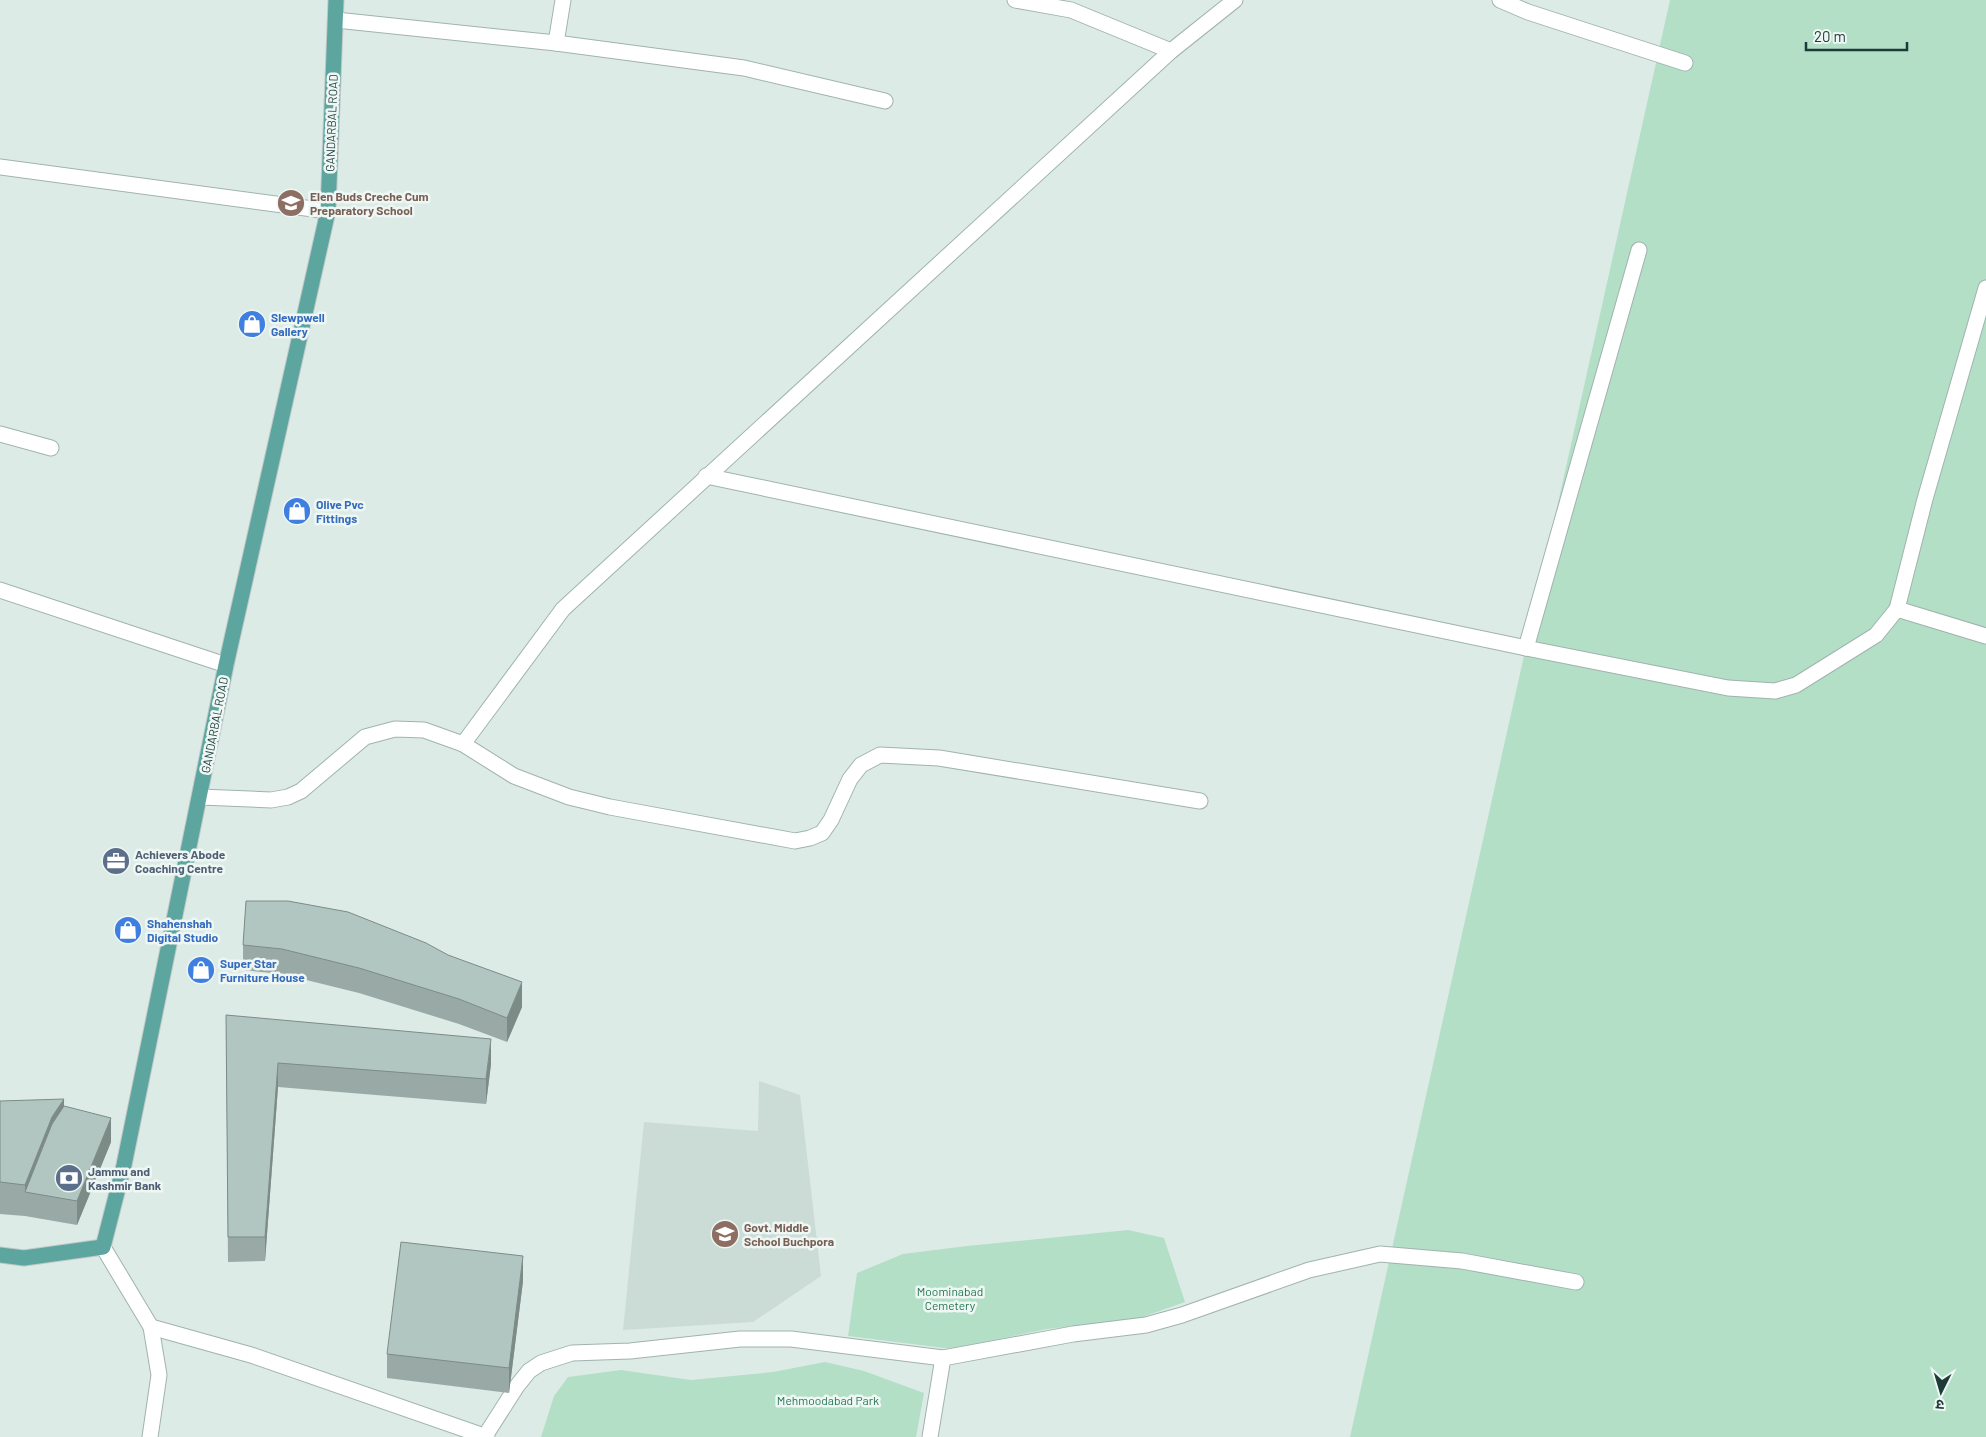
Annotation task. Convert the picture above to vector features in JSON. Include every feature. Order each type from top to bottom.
[{"type":"main road","name":"GANDARBAL ROAD","points":[[103,1247],[124,1165],[226,665],[328,211],[336,0]]},
{"type":"main road","points":[[0,1255],[24,1258],[103,1247]]},
{"type":"street","points":[[556,43],[563,0]]},
{"type":"street","points":[[1015,0],[1071,10],[1171,50]]},
{"type":"street","points":[[463,744],[563,609],[1171,50],[1235,0]]},
{"type":"street","points":[[1500,0],[1528,12],[1685,64]]},
{"type":"street","points":[[336,20],[556,43],[744,68],[885,101]]},
{"type":"street","points":[[0,167],[328,211]]},
{"type":"street","points":[[1526,648],[1639,250]]},
{"type":"street","points":[[706,476],[1526,648],[1728,688],[1775,691],[1796,685],[1876,635],[1898,609],[1925,499],[1986,288]]},
{"type":"street","points":[[0,434],[51,448]]},
{"type":"street","points":[[0,590],[226,665]]},
{"type":"street","points":[[1898,609],[1986,636]]},
{"type":"street","points":[[200,797],[271,800],[288,797],[301,791],[365,737],[395,729],[424,730],[463,744],[514,776],[569,797],[620,809],[795,841],[810,838],[822,832],[831,820],[850,779],[861,765],[880,755],[939,758],[1200,801]]},
{"type":"street","points":[[103,1247],[151,1327],[159,1375],[150,1437]]},
{"type":"street","points":[[151,1327],[251,1355],[486,1436],[517,1386],[529,1371],[541,1363],[572,1353],[630,1351],[740,1339],[791,1339],[943,1358],[1073,1334],[1146,1325],[1182,1315],[1309,1270],[1380,1254],[1462,1260],[1576,1282]]},
{"type":"street","points":[[930,1437],[943,1358]]},
{"type":"shaded area","name":"Govt. Middle School Buchpora","points":[[759,1081],[800,1095],[821,1276],[753,1322],[623,1330],[644,1122],[758,1131]]},
{"type":"green space","points":[[1670,0],[1986,0],[1986,1437],[1350,1437]]},
{"type":"green space","name":"Moominabad Cemetery","points":[[1128,1230],[1164,1238],[1185,1302],[1134,1320],[1047,1329],[952,1349],[848,1336],[857,1273],[903,1254]]},
{"type":"green space","name":"Mehmoodabad Park","points":[[825,1362],[864,1371],[924,1393],[916,1437],[541,1437],[554,1396],[568,1377],[621,1370],[691,1380],[773,1372]]},
{"type":"building","points":[[246,901],[288,901],[348,912],[426,943],[448,955],[522,982],[507,1018],[459,999],[359,968],[282,949],[243,945]]},
{"type":"building","points":[[226,1015],[491,1039],[486,1079],[278,1063],[265,1237],[228,1237]]},
{"type":"building","points":[[64,1099],[52,1117],[25,1185],[0,1182],[0,1101]]},
{"type":"building","name":"Jammu and Kashmir Bank","points":[[64,1106],[111,1118],[77,1201],[25,1192],[52,1124]]},
{"type":"building","points":[[401,1242],[523,1256],[509,1368],[387,1354]]},
{"type":"place","name":"Elen Buds Creche Cum Preparatory School","points":[[291,203]]},
{"type":"place","name":"Slewpwell Gallery","points":[[252,324]]},
{"type":"place","name":"Olive Pvc Fittings","points":[[297,511]]},
{"type":"place","name":"Achievers Abode Coaching Centre","points":[[116,861]]},
{"type":"place","name":"Shahenshah Digital Studio","points":[[128,930]]},
{"type":"place","name":"Super Star Furniture House","points":[[201,970]]},
{"type":"place","name":"Jammu and Kashmir Bank","points":[[69,1178]]},
{"type":"place","name":"Govt. Middle School Buchpora","points":[[725,1234]]}]
